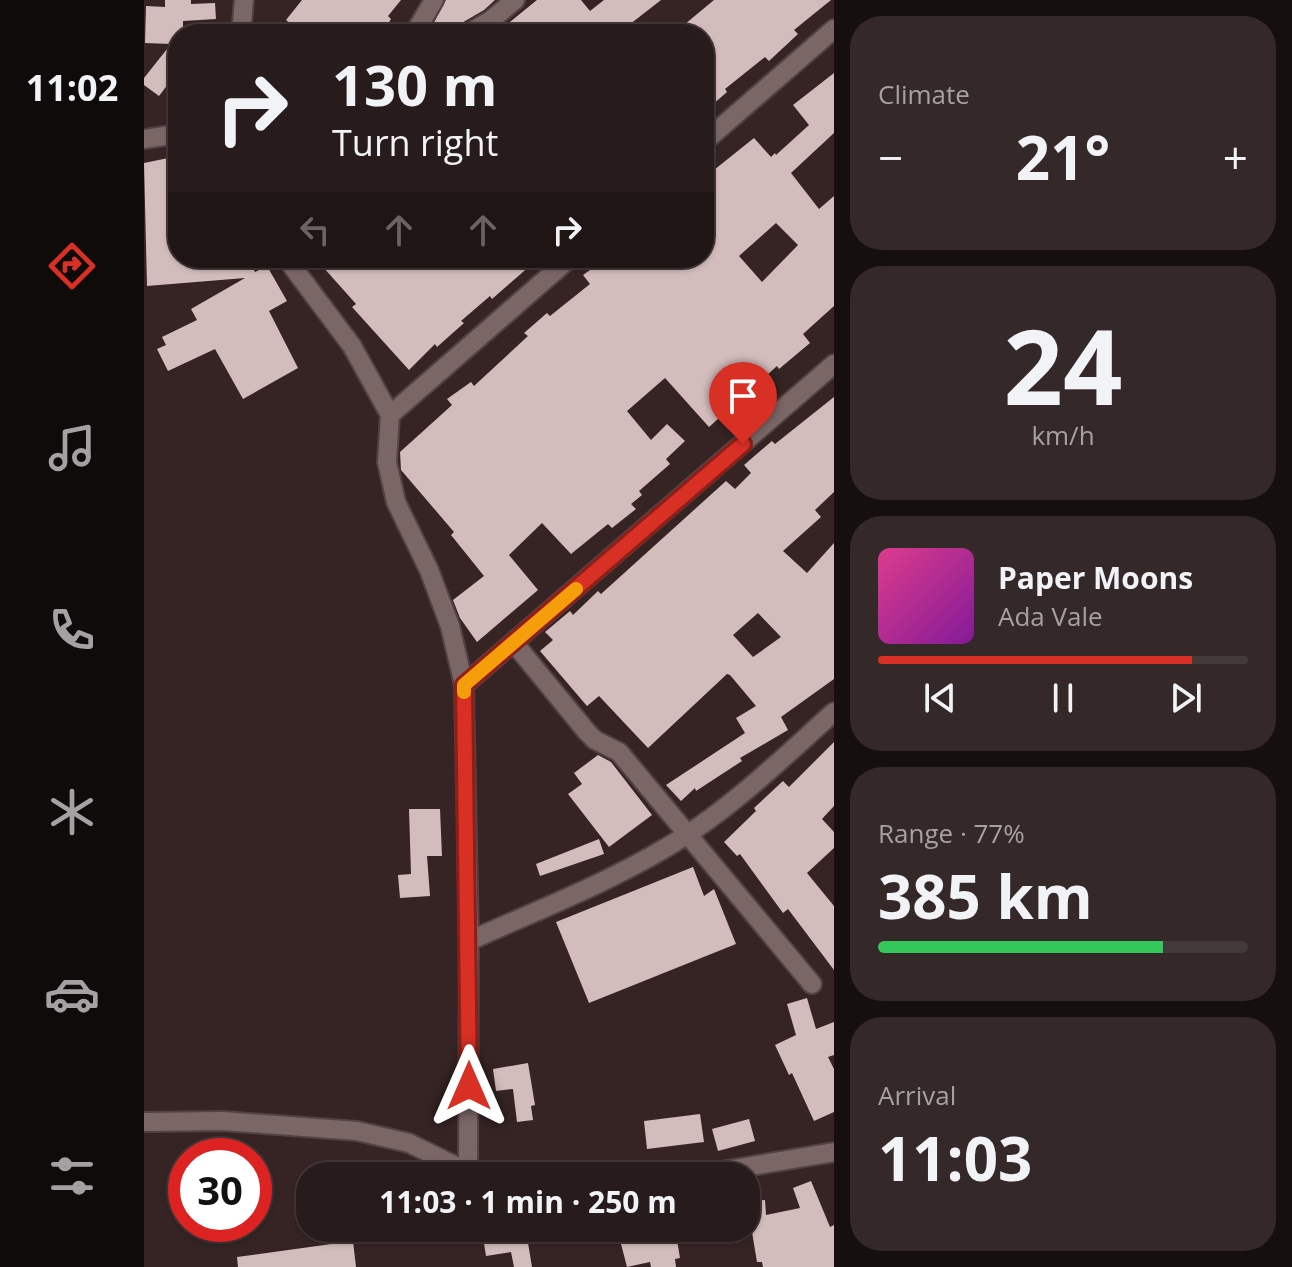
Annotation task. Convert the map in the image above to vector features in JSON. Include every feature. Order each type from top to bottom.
[{"type":"street","points":[[242,24],[244,0]]},
{"type":"street","points":[[420,24],[434,0]]},
{"type":"street","points":[[484,24],[515,0]]},
{"type":"street","points":[[714,133],[834,29]]},
{"type":"street","points":[[144,139],[168,135]]},
{"type":"street","points":[[294,268],[352,346],[390,415],[387,462],[396,502],[429,570],[450,626],[464,685],[469,941],[468,1162]]},
{"type":"street","points":[[390,415],[559,268]]},
{"type":"street","points":[[464,685],[834,364]]},
{"type":"street","points":[[514,643],[587,732],[595,740],[619,752],[812,984]]},
{"type":"street","points":[[469,941],[615,875],[687,835],[731,803],[834,712]]},
{"type":"street","points":[[144,1122],[223,1121],[357,1131],[409,1143],[448,1162]]},
{"type":"street","points":[[760,1165],[834,1152]]},
{"type":"building","points":[[165,0],[191,0],[191,4],[215,3],[216,19],[168,24],[168,44],[145,43],[146,6],[165,7]]},
{"type":"building","points":[[302,0],[401,0],[388,16],[391,19],[388,24],[291,24],[286,20]]},
{"type":"building","points":[[446,0],[495,0],[460,24],[433,24]]},
{"type":"building","points":[[537,0],[581,0],[590,11],[604,0],[661,0],[630,24],[507,24]]},
{"type":"building","points":[[714,0],[831,0],[794,30],[798,34],[769,61],[765,57],[725,89],[727,92],[714,103],[714,24],[685,24]]},
{"type":"building","points":[[168,48],[168,84],[159,96],[144,85],[144,78]]},
{"type":"building","points":[[834,73],[834,133],[791,173],[819,209],[834,196],[834,306],[803,334],[810,343],[779,369],[777,366],[709,427],[665,378],[627,411],[651,440],[667,424],[685,441],[666,459],[670,464],[639,491],[642,495],[631,504],[636,509],[612,528],[608,524],[571,554],[542,523],[509,555],[538,590],[477,642],[460,618],[453,600],[484,576],[451,535],[454,532],[401,470],[400,452],[452,405],[447,399],[471,382],[474,386],[528,336],[524,333],[590,284],[583,275],[593,268],[714,268],[714,170],[754,138],[771,157],[776,155],[809,125],[793,105]],"holes":[[[776,223],[798,245],[762,282],[739,256]]]},
{"type":"building","points":[[168,158],[168,268],[252,268],[255,272],[268,268],[287,301],[269,311],[298,368],[243,399],[215,349],[168,371],[157,349],[166,345],[162,337],[197,320],[191,309],[245,278],[147,286],[144,163]]},
{"type":"building","points":[[324,268],[528,268],[492,299],[490,296],[409,370],[352,307],[356,304]]},
{"type":"building","points":[[834,397],[834,492],[815,510],[821,517],[783,551],[807,573],[834,543],[834,679],[781,717],[788,730],[740,758],[742,761],[696,791],[695,788],[681,801],[666,785],[745,733],[736,718],[756,706],[727,674],[648,748],[599,696],[587,706],[540,651],[553,640],[545,632],[570,611],[573,615],[598,591],[601,594],[726,481],[735,489],[751,473],[744,465],[772,441],[775,444]],"holes":[[[758,613],[781,637],[753,657],[733,635]]]},
{"type":"building","points":[[834,742],[834,806],[822,819],[834,832],[834,848],[807,873],[834,906],[834,970],[788,909],[783,913],[740,854],[737,856],[724,842],[783,781],[789,787]]},
{"type":"building","points":[[598,755],[611,762],[652,815],[609,847],[568,794],[582,784],[574,773]]},
{"type":"building","points":[[409,809],[440,809],[442,856],[427,856],[430,896],[400,898],[398,875],[411,874]]},
{"type":"building","points":[[599,839],[604,854],[540,876],[536,864]]},
{"type":"building","points":[[693,867],[704,896],[714,889],[736,944],[589,1003],[556,922]]},
{"type":"building","points":[[807,998],[816,1029],[834,1022],[834,1055],[828,1057],[834,1069],[834,1112],[814,1121],[775,1045],[796,1035],[787,1004]]},
{"type":"building","points":[[528,1063],[535,1105],[531,1106],[533,1120],[517,1122],[513,1089],[496,1091],[493,1069]]},
{"type":"building","points":[[700,1114],[704,1142],[647,1149],[644,1121]]},
{"type":"building","points":[[749,1119],[755,1141],[718,1151],[712,1129]]},
{"type":"building","points":[[811,1181],[830,1227],[834,1225],[834,1267],[763,1267],[762,1262],[757,1262],[754,1242],[760,1242],[760,1201],[765,1200],[766,1215],[800,1208],[793,1188]]},
{"type":"building","points":[[353,1242],[356,1267],[238,1267],[237,1257]]},
{"type":"building","points":[[484,1242],[528,1242],[532,1267],[514,1267],[511,1252],[486,1256]]},
{"type":"building","points":[[621,1242],[677,1242],[680,1258],[675,1259],[676,1267],[651,1267],[650,1262],[627,1267]]},
{"type":"slow traffic","points":[[464,692],[464,685],[576,589]]},
{"type":"route","points":[[469,1086],[464,685],[743,444]]}]
